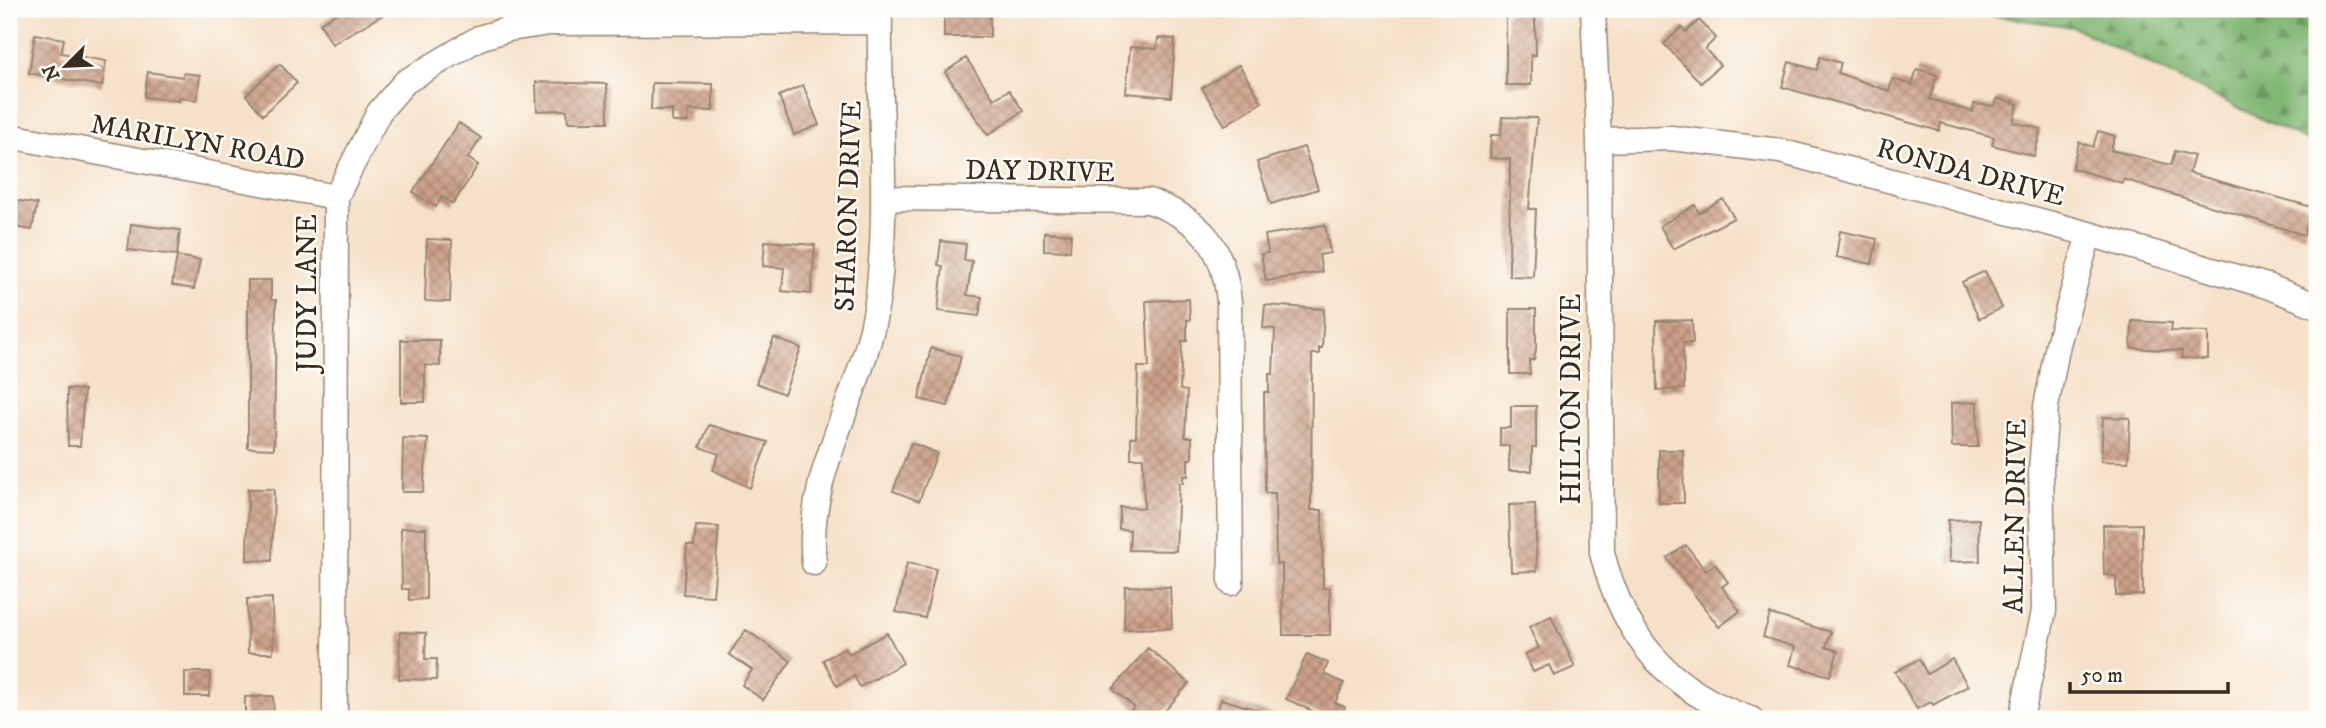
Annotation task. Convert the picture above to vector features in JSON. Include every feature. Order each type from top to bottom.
[{"type":"street","name":"HILTON DRIVE","points":[[1593,9],[1600,140],[1602,553],[1620,610],[1639,640],[1665,671],[1694,693],[1727,711],[1751,719]]},
{"type":"street","name":"JUDY LANE","points":[[335,719],[336,197],[379,112],[405,82],[479,38],[509,29],[550,23],[880,15]]},
{"type":"street","name":"SHARON DRIVE","points":[[814,563],[811,535],[815,501],[870,338],[877,301],[883,198],[880,15]]},
{"type":"street","name":"MARILYN ROAD","points":[[9,136],[336,197]]},
{"type":"street","name":"RONDA DRIVE","points":[[1600,140],[1671,138],[1780,151],[2089,234],[2267,286],[2317,306]]},
{"type":"street","name":"DAY DRIVE","points":[[883,198],[1149,201],[1175,210],[1191,222],[1220,254],[1227,276],[1231,583]]},
{"type":"street","name":"ALLEN DRIVE","points":[[2021,719],[2044,611],[2041,470],[2046,407],[2058,344],[2089,234]]},
{"type":"green space","points":[[1947,9],[2317,9],[2317,146],[2073,27]]},
{"type":"building","points":[[344,9],[393,9],[332,44],[320,23]]},
{"type":"building","points":[[944,9],[990,9],[990,37],[944,37]]},
{"type":"building","points":[[1506,13],[1535,13],[1536,55],[1531,55],[1531,85],[1506,85]]},
{"type":"building","points":[[1699,20],[1716,38],[1705,49],[1720,65],[1701,83],[1664,44],[1682,27],[1686,32]]},
{"type":"building","points":[[35,34],[64,39],[61,53],[106,61],[102,86],[29,73]]},
{"type":"building","points":[[1158,38],[1175,39],[1171,97],[1126,93],[1130,47],[1157,49]]},
{"type":"building","points":[[1820,57],[1841,63],[1838,73],[1889,91],[1893,79],[1912,85],[1917,69],[1937,75],[1930,99],[1973,112],[1974,104],[1995,106],[1997,98],[2018,104],[2013,122],[2041,129],[2034,156],[1992,145],[1994,137],[1941,123],[1939,131],[1782,87],[1789,62],[1817,70]]},
{"type":"building","points":[[966,58],[994,99],[1009,90],[1023,111],[988,135],[945,72]]},
{"type":"building","points":[[280,64],[297,83],[263,115],[246,95]]},
{"type":"building","points":[[1239,65],[1262,102],[1225,125],[1202,88]]},
{"type":"building","points":[[148,72],[183,77],[183,73],[200,75],[197,100],[144,97]]},
{"type":"building","points":[[536,82],[607,84],[608,122],[568,122],[567,110],[537,111]]},
{"type":"building","points":[[652,83],[713,84],[713,111],[689,110],[688,122],[672,122],[672,110],[651,110]]},
{"type":"building","points":[[803,85],[819,125],[794,135],[779,96]]},
{"type":"building","points":[[1502,117],[1537,118],[1529,209],[1536,209],[1533,277],[1509,276],[1510,159],[1490,158],[1491,135],[1501,135]]},
{"type":"building","points":[[459,123],[481,138],[468,158],[478,165],[453,204],[442,197],[436,207],[413,192]]},
{"type":"building","points":[[2098,131],[2115,136],[2111,150],[2171,165],[2175,151],[2194,156],[2189,173],[2312,207],[2304,235],[2123,179],[2122,183],[2072,168],[2079,142],[2093,147]]},
{"type":"building","points":[[1304,147],[1318,189],[1271,204],[1257,162]]},
{"type":"building","points":[[9,199],[37,204],[32,230],[9,226]]},
{"type":"building","points":[[1723,199],[1734,218],[1673,249],[1660,226],[1695,205],[1699,213]]},
{"type":"building","points":[[131,224],[180,230],[177,255],[128,250]]},
{"type":"building","points":[[1325,225],[1330,253],[1319,255],[1322,272],[1266,281],[1261,254],[1268,253],[1265,235]]},
{"type":"building","points":[[1840,231],[1877,239],[1872,264],[1836,257]]},
{"type":"building","points":[[1044,232],[1071,234],[1070,251],[1044,250]]},
{"type":"building","points":[[427,239],[452,240],[450,302],[425,301]]},
{"type":"building","points":[[765,241],[815,245],[811,294],[782,291],[784,268],[763,266]]},
{"type":"building","points":[[941,241],[966,244],[964,260],[972,261],[967,295],[982,297],[979,316],[938,311],[943,266],[938,265]]},
{"type":"building","points":[[177,256],[200,260],[194,289],[172,285]]},
{"type":"building","points":[[1985,271],[2002,308],[1979,319],[1962,282]]},
{"type":"building","points":[[248,280],[271,280],[271,300],[276,300],[274,449],[248,448]]},
{"type":"building","points":[[1189,299],[1190,320],[1187,320],[1187,341],[1182,341],[1180,390],[1187,391],[1185,437],[1192,437],[1192,459],[1188,459],[1188,476],[1183,476],[1183,483],[1179,483],[1176,551],[1129,550],[1130,530],[1119,529],[1120,507],[1144,508],[1143,458],[1131,458],[1131,437],[1136,437],[1138,367],[1149,367],[1146,301]]},
{"type":"building","points":[[1265,305],[1324,309],[1322,348],[1319,348],[1319,354],[1312,354],[1311,510],[1322,510],[1323,588],[1330,588],[1330,635],[1283,635],[1282,564],[1276,564],[1275,493],[1265,493],[1264,392],[1269,392],[1269,374],[1273,374],[1275,329],[1263,328]]},
{"type":"building","points":[[1510,309],[1536,309],[1536,349],[1534,360],[1529,360],[1530,374],[1510,374]]},
{"type":"building","points":[[1692,320],[1693,343],[1683,343],[1684,389],[1657,390],[1656,321]]},
{"type":"building","points":[[2132,321],[2172,323],[2171,331],[2208,332],[2208,359],[2181,358],[2182,351],[2131,348]]},
{"type":"building","points":[[774,338],[801,348],[784,394],[756,383]]},
{"type":"building","points":[[401,340],[440,340],[440,366],[425,365],[425,402],[401,402]]},
{"type":"building","points":[[931,348],[961,356],[948,406],[919,399]]},
{"type":"building","points":[[67,389],[84,390],[80,446],[68,446]]},
{"type":"building","points":[[1977,402],[1978,447],[1952,447],[1951,403]]},
{"type":"building","points":[[1511,406],[1536,406],[1536,447],[1532,447],[1532,471],[1509,471],[1509,446],[1500,446],[1500,428],[1511,428]]},
{"type":"building","points":[[2103,417],[2130,418],[2128,462],[2101,461]]},
{"type":"building","points":[[709,425],[768,442],[750,488],[713,470],[719,454],[700,447]]},
{"type":"building","points":[[403,438],[428,439],[423,492],[402,492]]},
{"type":"building","points":[[911,443],[937,453],[919,501],[893,491]]},
{"type":"building","points":[[1659,450],[1683,450],[1684,503],[1659,503]]},
{"type":"building","points":[[248,489],[274,489],[272,561],[247,560]]},
{"type":"building","points":[[1535,504],[1537,571],[1511,572],[1509,505]]},
{"type":"building","points":[[1979,519],[1980,561],[1949,562],[1948,520]]},
{"type":"building","points":[[2142,524],[2143,595],[2116,596],[2116,576],[2104,575],[2103,525]]},
{"type":"building","points":[[696,526],[719,527],[713,596],[683,594],[687,545],[694,546]]},
{"type":"building","points":[[401,528],[426,528],[426,599],[409,600],[409,589],[402,589]]},
{"type":"building","points":[[1686,545],[1706,571],[1715,564],[1728,582],[1722,587],[1740,611],[1719,627],[1667,558]]},
{"type":"building","points":[[907,563],[936,569],[925,618],[896,612]]},
{"type":"building","points":[[1125,586],[1170,587],[1172,628],[1124,629]]},
{"type":"building","points":[[272,598],[273,653],[248,653],[247,599]]},
{"type":"building","points":[[1770,614],[1831,632],[1826,647],[1838,651],[1830,676],[1790,665],[1795,647],[1763,637]]},
{"type":"building","points":[[1551,616],[1575,667],[1554,676],[1549,665],[1533,672],[1525,654],[1539,648],[1529,627]]},
{"type":"building","points":[[746,630],[791,661],[763,700],[742,685],[752,670],[729,654]]},
{"type":"building","points":[[400,632],[426,633],[425,659],[437,659],[436,680],[399,679]]},
{"type":"building","points":[[887,633],[903,663],[860,687],[854,676],[837,686],[823,660],[845,648],[849,654]]},
{"type":"building","points":[[1148,648],[1189,683],[1158,719],[1138,719],[1130,712],[1134,707],[1113,689]]},
{"type":"building","points":[[1307,654],[1328,663],[1324,674],[1344,683],[1335,703],[1345,707],[1339,719],[1330,719],[1286,699]]},
{"type":"building","points":[[1919,659],[1927,674],[1952,659],[1968,686],[1933,705],[1931,702],[1917,709],[1895,672]]},
{"type":"building","points":[[185,672],[210,672],[209,696],[185,696]]},
{"type":"building","points":[[273,696],[274,719],[245,719],[245,697]]},
{"type":"building","points":[[1221,699],[1275,715],[1274,719],[1215,719]]}]
